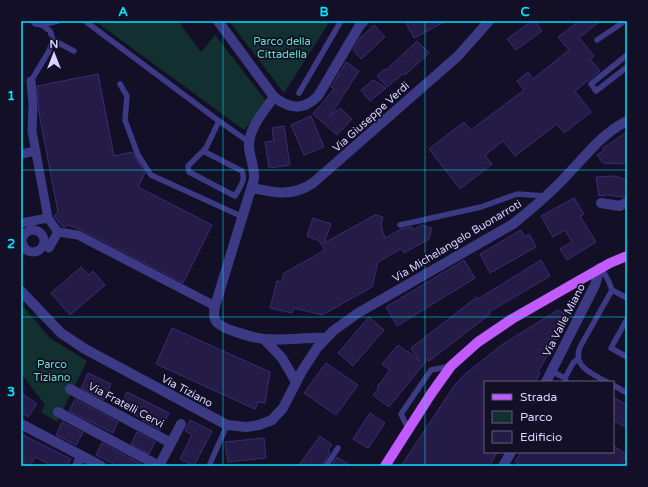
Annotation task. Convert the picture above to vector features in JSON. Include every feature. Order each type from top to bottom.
[{"type":"main road","points":[[385,466],[431,394],[451,366],[478,342],[512,319],[601,268],[627,256]]},
{"type":"street","points":[[218,21],[274,97],[292,107],[310,104],[318,96],[360,25],[364,21]]},
{"type":"street","name":"Via Giuseppe Verdi","points":[[252,188],[284,193],[296,192],[313,183],[458,56],[489,21]]},
{"type":"street","points":[[31,82],[33,104],[32,131],[48,218],[58,232],[78,235],[215,306]]},
{"type":"street","points":[[274,97],[255,125],[249,142],[254,174],[252,188],[215,306],[214,316],[216,322],[227,328],[264,339],[326,338]]},
{"type":"street","name":"Via Michelangelo Buonarroti","points":[[326,338],[333,331],[358,314],[513,224],[546,196],[608,132],[627,121]]},
{"type":"street","points":[[21,154],[36,151]]},
{"type":"street","points":[[601,203],[620,206],[627,202]]},
{"type":"street","points":[[48,218],[21,223],[24,236],[24,247],[33,252],[36,251],[48,244],[58,232]]},
{"type":"street","points":[[24,236],[28,232],[36,231],[42,234],[48,244]]},
{"type":"street","name":"Via Valle Miano","points":[[546,381],[595,285],[601,268]]},
{"type":"street","name":"Via Tiziano","points":[[21,291],[61,333],[85,349],[227,425],[246,427],[259,425],[272,420],[283,408],[296,382],[317,348],[326,338]]},
{"type":"street","points":[[264,339],[282,358],[296,382]]},
{"type":"street","name":"Via Fratelli Cervi","points":[[70,388],[171,443]]},
{"type":"street","name":"Via Fratelli Cervi","points":[[58,412],[159,466],[180,424]]},
{"type":"street","points":[[21,424],[100,466]]},
{"type":"street","points":[[504,466],[510,453]]},
{"type":"street","points":[[76,466],[81,456]]},
{"type":"lane","points":[[33,21],[37,25],[58,21]]},
{"type":"lane","points":[[85,21],[249,142]]},
{"type":"lane","points":[[299,93],[341,21]]},
{"type":"lane","points":[[598,40],[625,21]]},
{"type":"lane","points":[[31,82],[49,51],[53,40],[50,31],[42,25]]},
{"type":"lane","points":[[53,40],[74,51]]},
{"type":"lane","points":[[627,55],[591,84],[596,91],[627,67]]},
{"type":"lane","points":[[120,84],[127,96],[125,120],[138,155],[151,175],[243,217]]},
{"type":"lane","points":[[203,151],[242,171],[244,176],[243,181],[235,196],[189,172],[188,166],[203,151],[213,136],[219,121]]},
{"type":"lane","points":[[400,224],[482,207],[517,194],[546,196]]},
{"type":"lane","points":[[601,268],[612,290],[627,298]]},
{"type":"lane","points":[[605,381],[583,368],[578,359],[578,354],[580,347],[612,290]]},
{"type":"lane","points":[[627,319],[611,348],[627,357]]},
{"type":"lane","points":[[551,371],[565,380],[573,363],[578,359]]},
{"type":"lane","points":[[409,430],[401,414],[431,370],[451,366]]},
{"type":"lane","points":[[614,386],[627,393]]},
{"type":"lane","points":[[209,466],[227,425]]},
{"type":"lane","points":[[326,466],[338,448]]},
{"type":"green space","points":[[95,21],[178,21],[201,52],[215,35],[267,102],[244,130]]},
{"type":"green space","name":"Parco della Cittadella","points":[[229,21],[330,21],[284,93]]},
{"type":"green space","name":"Parco Tiziano","points":[[21,304],[50,338],[87,361],[57,422],[41,412],[45,405],[21,373]]},
{"type":"building","points":[[405,21],[446,21],[414,38]]},
{"type":"building","points":[[532,21],[535,21],[542,31],[516,50],[507,39]]},
{"type":"building","points":[[579,21],[600,21],[579,38],[594,56],[590,59],[600,71],[575,91],[591,112],[564,133],[557,124],[515,156],[503,141],[485,155],[492,164],[460,189],[429,149],[464,122],[471,130],[524,90],[517,81],[528,72],[533,79],[569,50],[558,37]]},
{"type":"building","points":[[374,25],[385,37],[361,59],[353,50],[360,38]]},
{"type":"building","points":[[417,41],[429,53],[405,75],[404,73],[387,87],[377,76],[385,69],[386,70]]},
{"type":"building","points":[[346,62],[359,71],[330,116],[340,108],[352,119],[337,135],[313,114],[334,89],[331,87]]},
{"type":"building","points":[[98,74],[114,156],[132,152],[145,173],[138,187],[212,225],[183,283],[81,230],[68,225],[65,227],[62,226],[54,216],[58,212],[39,113],[37,86]]},
{"type":"building","points":[[373,80],[386,88],[370,101],[361,90]]},
{"type":"building","points":[[311,116],[324,147],[304,155],[291,125]]},
{"type":"building","points":[[284,126],[290,165],[269,168],[265,142],[274,141],[272,128]]},
{"type":"building","points":[[627,132],[627,160],[622,164],[603,163],[597,155],[604,150],[603,148]]},
{"type":"building","points":[[615,176],[627,180],[627,196],[599,196],[596,177]]},
{"type":"building","points":[[574,198],[584,214],[580,216],[596,242],[567,260],[560,249],[572,242],[565,230],[553,237],[541,216]]},
{"type":"building","points":[[375,215],[383,217],[381,225],[385,238],[401,229],[412,227],[414,230],[421,225],[432,228],[429,239],[404,253],[401,249],[378,262],[372,287],[322,315],[294,308],[292,313],[270,308],[277,281],[282,282],[284,273],[325,250],[319,241],[307,236],[313,218],[331,224],[324,243]]},
{"type":"building","points":[[521,230],[525,237],[529,234],[536,247],[490,273],[480,254]]},
{"type":"building","points":[[464,260],[475,278],[397,326],[386,307]]},
{"type":"building","points":[[541,260],[550,276],[489,312],[490,314],[429,361],[428,359],[389,407],[373,395],[390,370],[382,364],[398,345],[407,352],[408,351],[419,361],[411,348],[477,297],[478,299]]},
{"type":"building","points":[[81,267],[89,275],[93,271],[105,285],[70,315],[51,293]]},
{"type":"building","points":[[558,310],[569,317],[538,372],[540,373],[536,381],[484,381],[484,453],[496,453],[490,466],[401,466],[454,386],[464,375],[503,344]]},
{"type":"building","points":[[369,317],[384,330],[353,366],[338,353]]},
{"type":"building","points":[[172,328],[270,372],[265,403],[258,402],[255,409],[156,364]]},
{"type":"building","points":[[326,363],[358,385],[336,415],[304,393]]},
{"type":"building","points":[[88,373],[111,384],[104,400],[81,388]]},
{"type":"building","points":[[127,392],[169,413],[160,430],[120,407]]},
{"type":"building","points":[[21,393],[37,404],[28,417],[21,412]]},
{"type":"building","points":[[614,398],[627,405],[627,428],[614,421]]},
{"type":"building","points":[[75,399],[118,422],[113,433],[69,411]]},
{"type":"building","points":[[370,413],[385,423],[368,448],[353,439]]},
{"type":"building","points":[[190,420],[212,431],[194,466],[180,459],[192,435],[185,431]]},
{"type":"building","points":[[62,422],[83,433],[76,445],[56,435]]},
{"type":"building","points":[[137,432],[155,442],[149,454],[131,444]]},
{"type":"building","points":[[21,434],[71,459],[67,466],[53,466],[35,457],[30,466],[21,466]]},
{"type":"building","points":[[320,436],[332,445],[328,450],[330,452],[322,466],[298,466]]},
{"type":"building","points":[[264,438],[266,458],[228,462],[225,442]]},
{"type":"building","points":[[102,443],[143,466],[118,466],[96,455]]},
{"type":"building","points":[[614,447],[627,454],[621,466],[522,466],[515,462],[520,453],[614,453]]},
{"type":"building","points":[[337,457],[351,466],[331,466]]}]
